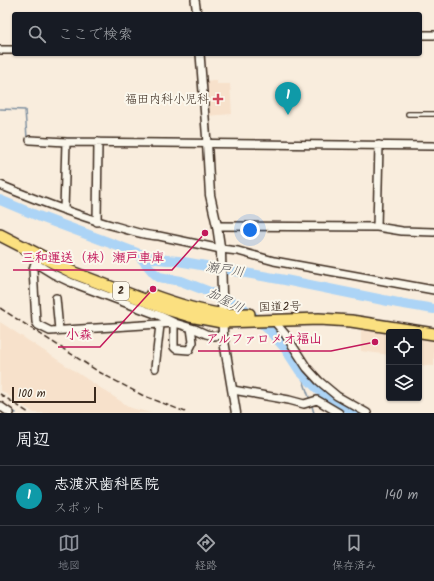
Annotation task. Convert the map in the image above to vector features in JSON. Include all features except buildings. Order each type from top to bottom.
[{"type":"highway","name":"国道2号","points":[[0,229],[48,255],[98,277],[186,308],[245,317],[351,321],[434,334]]},
{"type":"highway","name":"国道2号","points":[[0,235],[36,260],[74,273],[160,311],[190,316],[222,313]]},
{"type":"highway","name":"国道2号","points":[[268,318],[322,313],[351,315],[434,329]]},
{"type":"street","points":[[195,0],[197,12]]},
{"type":"street","points":[[422,35],[434,35]]},
{"type":"street","points":[[0,50],[12,50]]},
{"type":"street","points":[[200,56],[210,195],[221,251],[223,335],[236,413]]},
{"type":"street","points":[[30,140],[66,142],[283,142],[434,146]]},
{"type":"street","points":[[64,210],[66,142]]},
{"type":"street","points":[[97,222],[98,142]]},
{"type":"street","points":[[377,227],[379,145]]},
{"type":"street","points":[[0,185],[97,222],[149,236],[159,236],[221,251],[238,251],[274,261],[434,290]]},
{"type":"street","points":[[217,226],[377,227],[402,231],[434,232]]},
{"type":"street","points":[[36,260],[33,269],[36,322],[38,325],[50,331],[175,323]]},
{"type":"street","points":[[56,298],[59,330]]},
{"type":"street","points":[[160,311],[175,323],[214,336],[223,335]]},
{"type":"street","points":[[268,318],[285,334],[307,368],[319,381],[337,396],[367,413]]},
{"type":"street","points":[[175,323],[174,347],[176,349],[189,350],[193,342],[191,328]]},
{"type":"street","points":[[155,368],[160,325]]},
{"type":"street","points":[[233,390],[304,404],[317,400],[339,413]]},
{"type":"street","points":[[0,406],[10,413]]},
{"type":"lane","points":[[408,114],[434,114]]},
{"type":"shaded area","name":"福田内科小児科","points":[[217,80],[217,84],[230,84],[232,114],[207,116],[204,81]]},
{"type":"shaded area","points":[[0,322],[131,408],[151,413],[34,413],[0,390]]},
{"type":"shaded area","points":[[361,328],[386,332],[386,355],[361,351]]},
{"type":"shaded area","points":[[422,337],[434,339],[434,366],[422,365]]},
{"type":"waterway","points":[[0,109],[25,110],[28,138]]},
{"type":"waterway","points":[[60,138],[92,139]]},
{"type":"waterway","name":"瀬戸川","points":[[0,200],[38,216],[157,259],[178,261],[285,280],[434,309]]},
{"type":"waterway","name":"加屋川","points":[[137,253],[159,277],[181,281],[215,294],[242,307],[268,329],[285,348],[300,371],[320,391],[356,413]]},
{"type":"waterway","points":[[300,371],[310,400]]},
{"type":"waterway","points":[[311,403],[314,413]]},
{"type":"waterway","points":[[11,410],[16,413]]},
{"type":"railway","points":[[0,308],[99,372],[142,395],[188,413]]},
{"type":"railway","points":[[0,394],[29,413]]},
{"type":"place","name":"福田内科小児科","points":[[218,99]]},
{"type":"place","name":"志渡沢歯科医院","points":[[288,115]]},
{"type":"place","name":"三和運送（株）瀬戸車庫","points":[[205,233]]},
{"type":"place","name":"小森","points":[[153,289]]},
{"type":"place","name":"アルファロメオ福山","points":[[375,342]]}]
